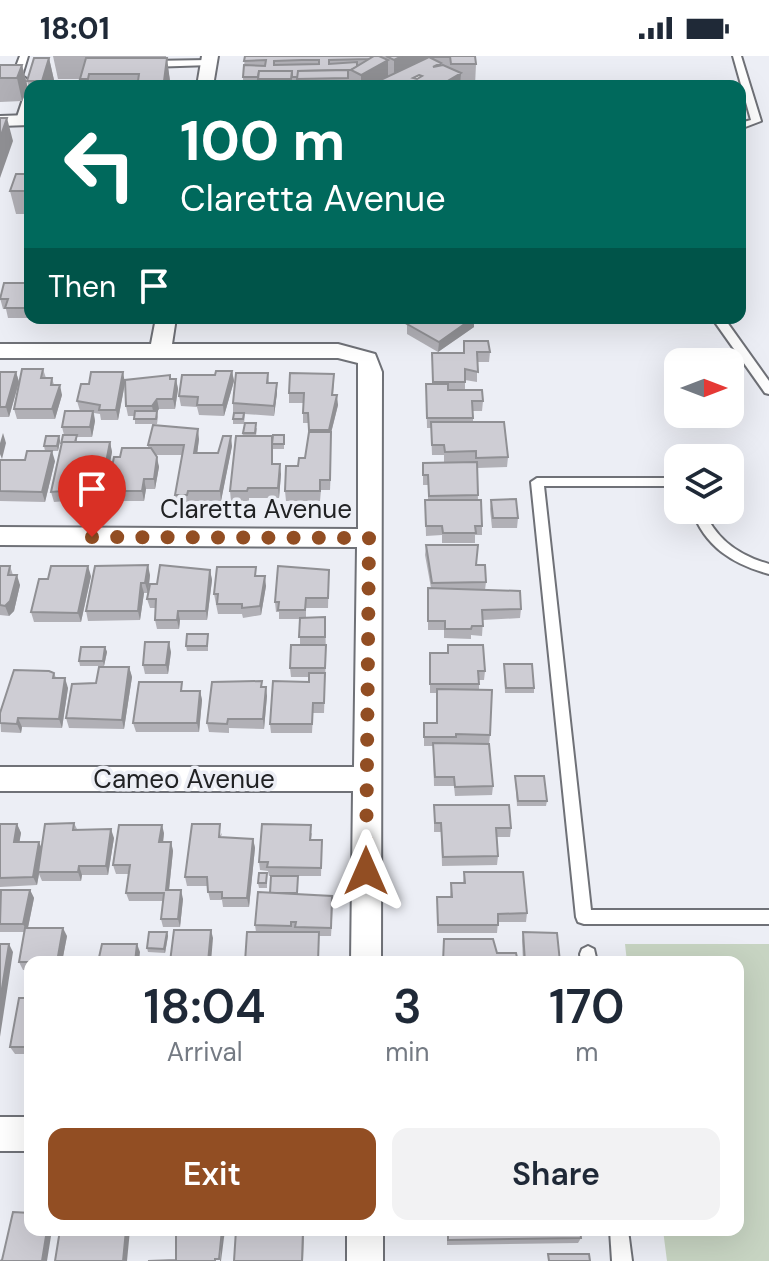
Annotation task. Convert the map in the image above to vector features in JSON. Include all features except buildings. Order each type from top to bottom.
[{"type":"street","points":[[206,80],[209,60]]},
{"type":"street","points":[[0,121],[24,120]]},
{"type":"street","points":[[160,352],[165,324]]},
{"type":"street","points":[[0,351],[338,351],[367,359],[371,372],[366,956]]},
{"type":"street","name":"Claretta Avenue","points":[[0,536],[369,538]]},
{"type":"street","name":"Cameo Avenue","points":[[0,779],[367,779]]},
{"type":"street","points":[[0,1134],[24,1134]]},
{"type":"street","points":[[365,1236],[365,1261]]},
{"type":"lane","points":[[24,56],[17,77],[24,81]]},
{"type":"lane","points":[[737,56],[744,80]]},
{"type":"lane","points":[[132,64],[209,60]]},
{"type":"lane","points":[[412,80],[430,72],[453,71]]},
{"type":"lane","points":[[746,87],[756,121],[746,124]]},
{"type":"lane","points":[[722,324],[769,390]]},
{"type":"lane","points":[[664,482],[537,482],[584,917],[769,917]]},
{"type":"lane","points":[[705,524],[711,536],[731,553],[769,569]]},
{"type":"lane","points":[[620,1236],[622,1261]]},
{"type":"green space","points":[[625,944],[769,944],[769,1261],[667,1261],[664,1236],[744,1236],[744,956],[626,956]]},
{"type":"route","points":[[92,537],[369,538],[366,871]]}]
